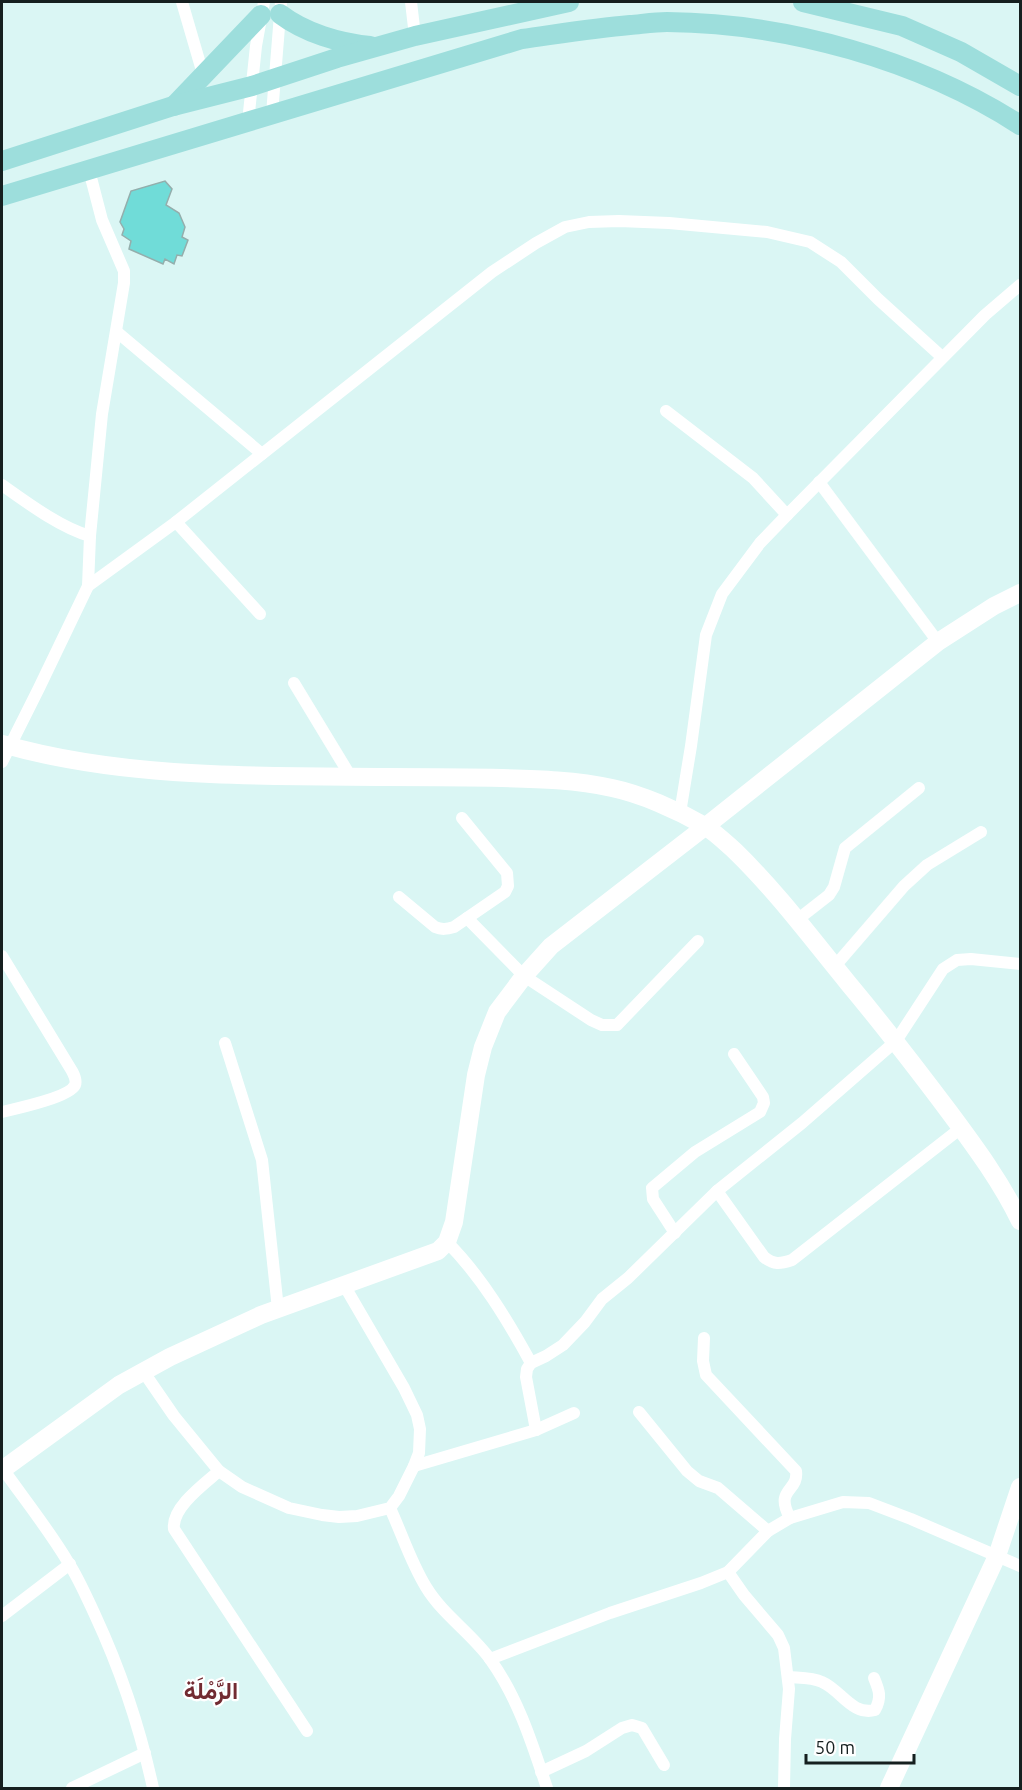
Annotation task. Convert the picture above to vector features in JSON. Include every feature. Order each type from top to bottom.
[{"type":"main road","points":[[2,161],[173,106],[252,86],[337,58],[415,36],[569,2]]},
{"type":"main road","points":[[803,2],[902,26],[961,52],[1020,86]]},
{"type":"main road","points":[[173,106],[272,8],[289,21],[330,38],[348,44],[379,47]]},
{"type":"main road","points":[[2,196],[522,39],[597,28],[665,22],[742,26],[811,39],[904,67],[988,105],[1020,125]]},
{"type":"street","points":[[182,2],[203,74]]},
{"type":"street","points":[[411,2],[415,36]]},
{"type":"street","points":[[272,8],[274,78],[272,114]]},
{"type":"street","points":[[248,122],[252,86],[272,8]]},
{"type":"street","points":[[89,170],[102,220],[124,271],[123,294],[102,414],[90,536],[88,586],[4,751],[134,769],[198,773],[573,781],[616,789],[680,813],[706,826],[749,864],[797,920],[896,1041],[961,1128],[1008,1195],[1020,1221]]},
{"type":"street","points":[[88,586],[176,522],[492,272],[565,227],[589,222],[619,221],[724,227],[767,232],[810,242],[841,262],[942,357]]},
{"type":"street","points":[[680,813],[692,746],[706,635],[723,594],[760,543],[942,357],[1020,285]]},
{"type":"street","points":[[117,332],[262,454]]},
{"type":"street","points":[[666,411],[753,478],[787,515]]},
{"type":"street","points":[[819,482],[938,642]]},
{"type":"street","points":[[2,485],[47,514],[90,536]]},
{"type":"street","points":[[176,522],[260,614]]},
{"type":"street","points":[[153,1788],[145,1753],[124,1686],[106,1639],[70,1564],[48,1530],[2,1469],[119,1385],[143,1371],[231,1328],[438,1251],[447,1242],[454,1222],[476,1075],[483,1047],[497,1012],[524,976],[551,946],[938,642],[994,606],[1020,593]]},
{"type":"street","points":[[294,683],[351,777]]},
{"type":"street","points":[[797,920],[829,895],[834,887],[845,848],[918,789]]},
{"type":"street","points":[[399,897],[440,929],[454,927],[505,892],[509,879],[507,873],[462,818]]},
{"type":"street","points":[[835,966],[904,886],[927,865],[981,832]]},
{"type":"street","points":[[467,918],[524,976],[602,1025],[618,1025],[698,941]]},
{"type":"street","points":[[2,956],[72,1071],[75,1081],[75,1086],[71,1090],[52,1098],[2,1112]]},
{"type":"street","points":[[536,1430],[526,1377],[531,1363],[563,1345],[603,1299],[717,1191],[802,1123],[896,1041],[944,969],[957,960],[971,959],[1020,964]]},
{"type":"street","points":[[225,1043],[262,1160],[278,1309]]},
{"type":"street","points":[[675,1233],[653,1199],[652,1188],[695,1152],[760,1112],[762,1108],[763,1097],[734,1054]]},
{"type":"street","points":[[717,1191],[764,1257],[771,1263],[782,1264],[792,1260],[961,1128]]},
{"type":"street","points":[[447,1242],[465,1259],[531,1363]]},
{"type":"street","points":[[143,1371],[174,1416],[219,1471],[242,1487],[289,1508],[322,1515],[357,1516],[390,1508],[399,1496],[419,1453],[417,1415],[404,1388],[344,1285]]},
{"type":"street","points":[[704,1338],[706,1375],[796,1472],[783,1499],[783,1506],[790,1518]]},
{"type":"street","points":[[639,1412],[687,1472],[699,1481],[718,1488],[768,1532]]},
{"type":"street","points":[[414,1466],[536,1430],[573,1413]]},
{"type":"street","points":[[219,1471],[179,1510],[173,1522],[174,1528],[307,1731]]},
{"type":"street","points":[[889,1788],[997,1556],[1020,1486]]},
{"type":"street","points":[[490,1659],[610,1613],[728,1572],[768,1532],[790,1518],[843,1502],[869,1503],[1020,1566]]},
{"type":"street","points":[[390,1508],[426,1587],[435,1600],[490,1659],[515,1702],[547,1788]]},
{"type":"street","points":[[2,1616],[70,1564]]},
{"type":"street","points":[[728,1572],[778,1635],[783,1648],[789,1689],[784,1788]]},
{"type":"street","points":[[788,1677],[820,1680],[836,1690],[850,1704],[866,1712],[875,1710],[878,1704],[880,1693],[873,1678]]},
{"type":"street","points":[[542,1773],[586,1751],[622,1728],[632,1725],[642,1728],[664,1765]]},
{"type":"street","points":[[72,1788],[145,1753]]},
{"type":"building","points":[[165,181],[172,189],[166,205],[179,213],[185,227],[182,237],[188,240],[182,256],[177,255],[174,264],[165,259],[163,264],[129,249],[131,241],[122,235],[124,229],[120,222],[131,191]]},
{"type":"district","name":"الرَّمْلَة","points":[[211,1690]]}]
